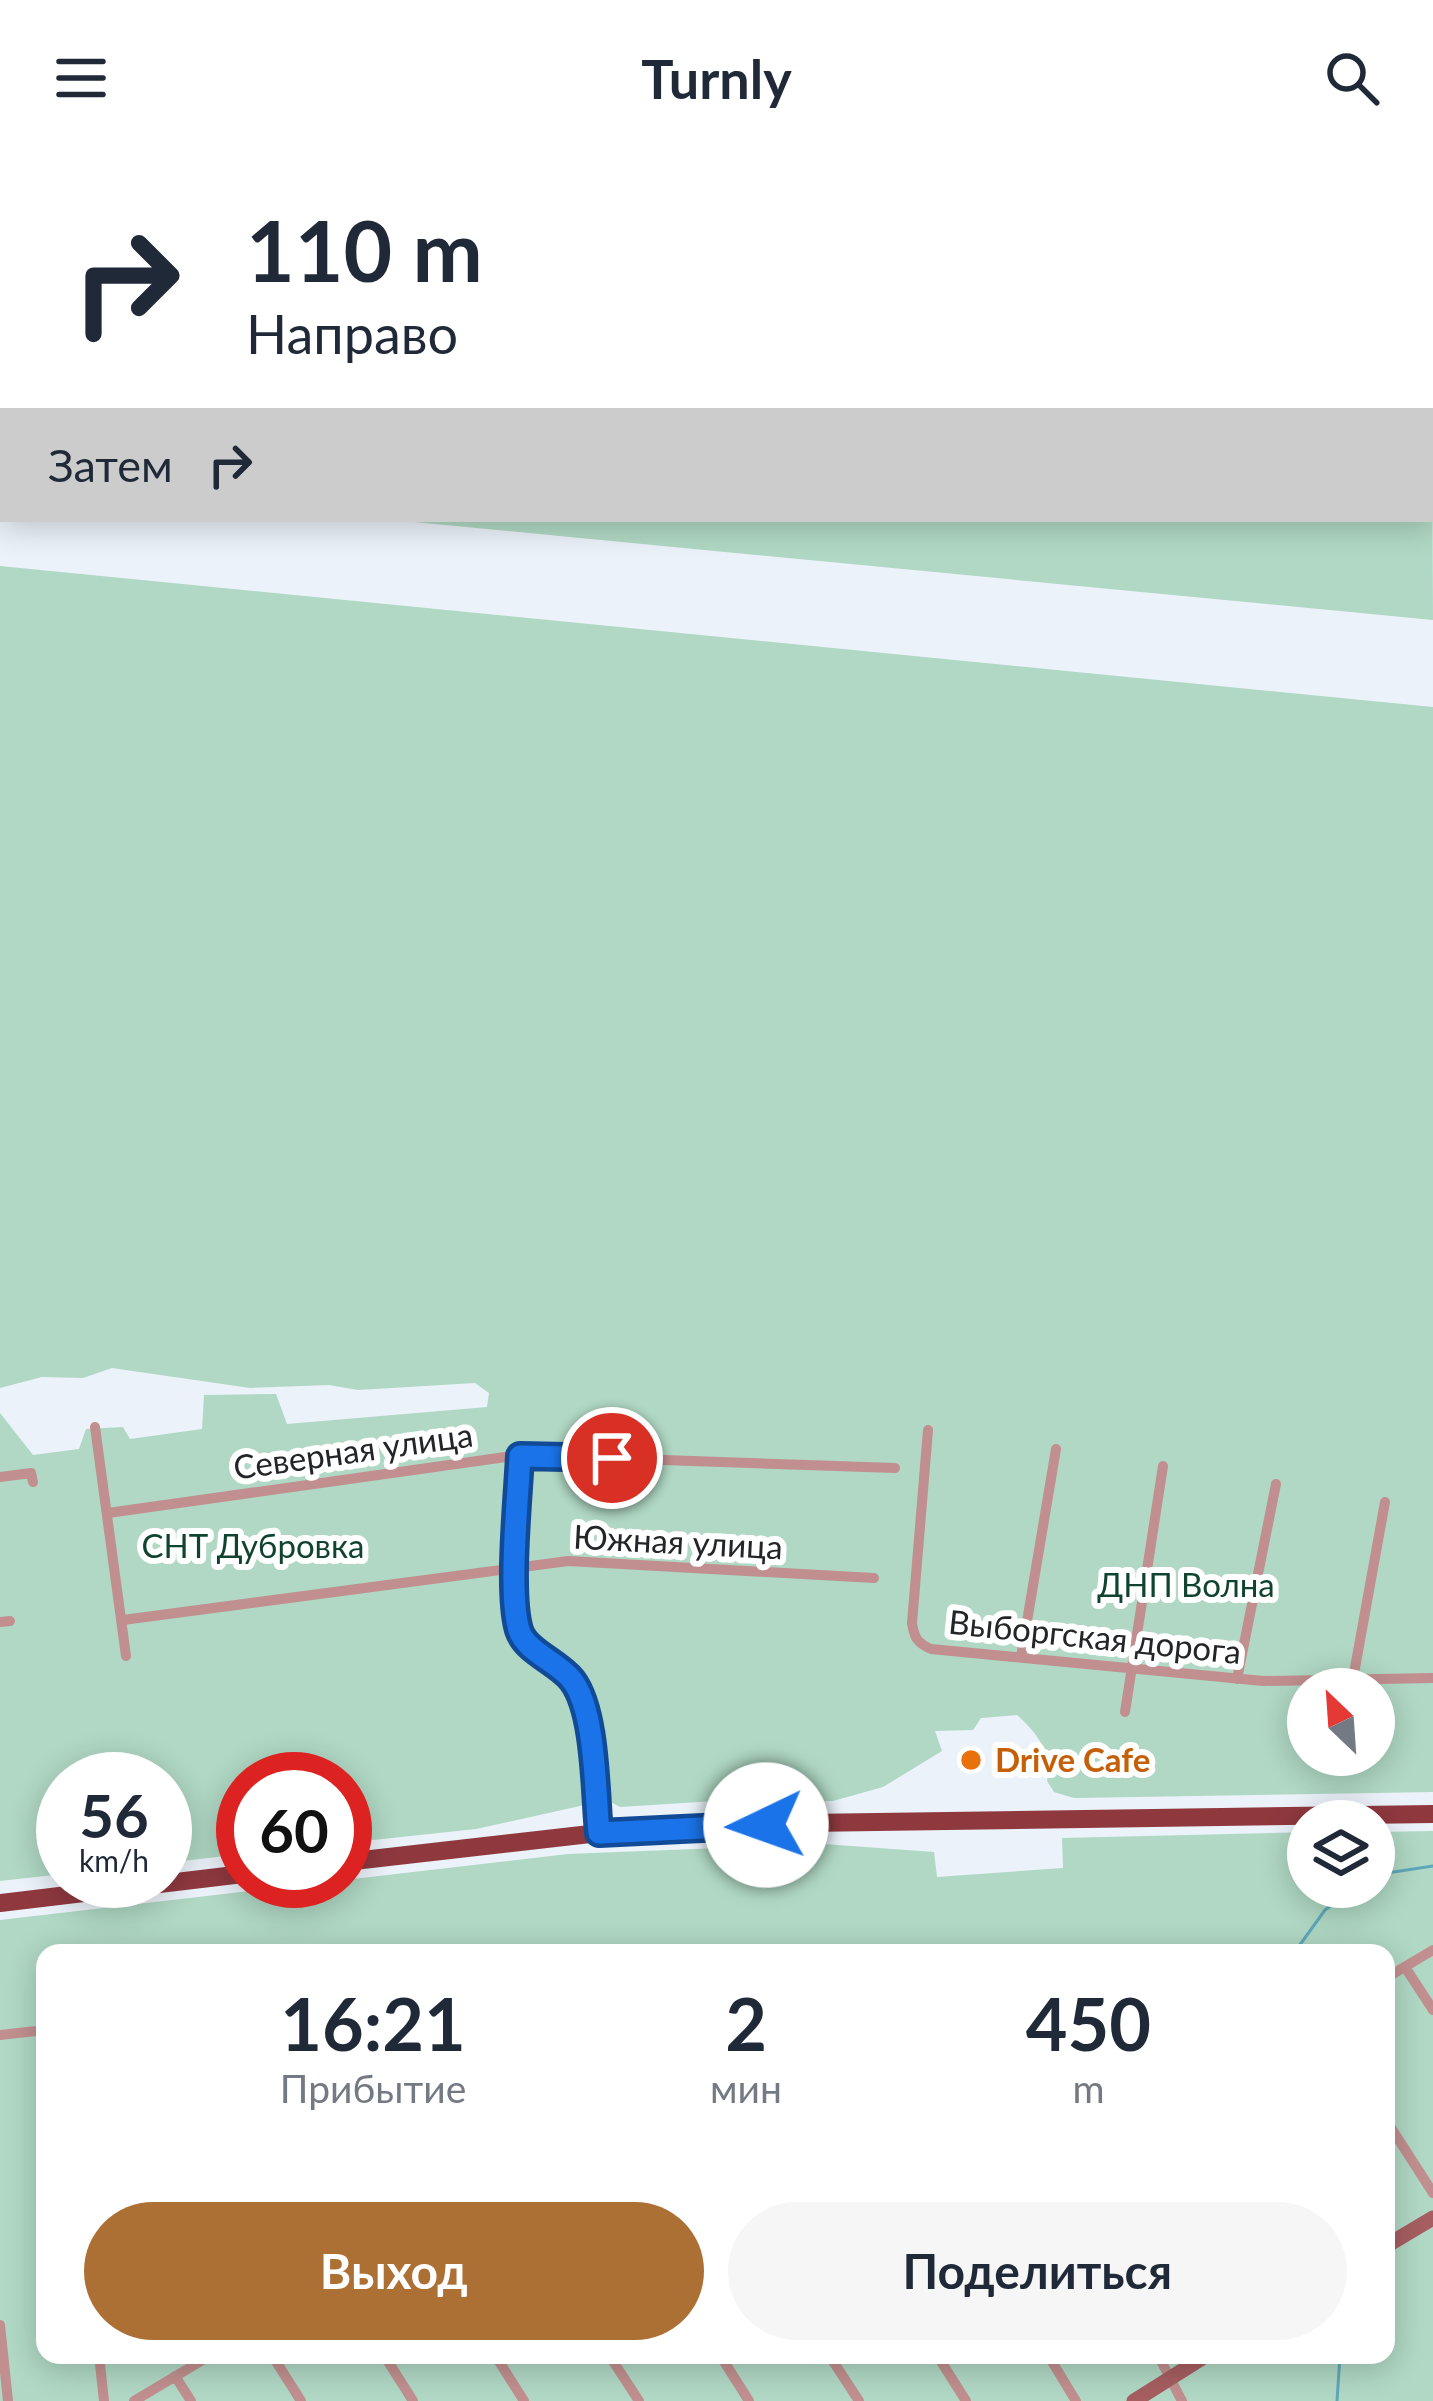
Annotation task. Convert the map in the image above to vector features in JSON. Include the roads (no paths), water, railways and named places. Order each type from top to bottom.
[{"type":"main road","points":[[372,1859],[599,1833],[806,1823],[1433,1814]]},
{"type":"main road","points":[[0,1903],[216,1877]]},
{"type":"street","points":[[95,1427],[126,1656]]},
{"type":"street","name":"Выборгская дорога","points":[[928,1430],[913,1623],[914,1636],[931,1648],[1237,1679],[1287,1679]]},
{"type":"street","points":[[1021,1657],[1056,1449]]},
{"type":"street","points":[[520,1456],[518,1628],[524,1640],[571,1678],[585,1710],[599,1833]]},
{"type":"street","name":"Северная улица","points":[[108,1513],[520,1456],[895,1468]]},
{"type":"street","points":[[1125,1712],[1163,1466]]},
{"type":"street","points":[[0,1477],[31,1474],[33,1482]]},
{"type":"street","points":[[1237,1679],[1276,1484]]},
{"type":"street","points":[[1355,1668],[1385,1502]]},
{"type":"street","name":"Южная улица","points":[[123,1620],[568,1561],[874,1578]]},
{"type":"street","name":"Выборгская дорога","points":[[1395,1678],[1433,1678]]},
{"type":"street","points":[[1395,1973],[1433,1950]]},
{"type":"street","points":[[1405,1967],[1433,2010]]},
{"type":"street","points":[[0,2035],[36,2031]]},
{"type":"street","points":[[1395,2134],[1433,2193]]},
{"type":"street","points":[[1395,2241],[1433,2218]]},
{"type":"street","points":[[0,2325],[8,2401]]},
{"type":"street","points":[[100,2364],[104,2401]]},
{"type":"street","points":[[134,2401],[190,2364]]},
{"type":"street","points":[[278,2364],[301,2401]]},
{"type":"street","points":[[390,2364],[413,2401]]},
{"type":"street","points":[[501,2364],[524,2401]]},
{"type":"street","points":[[615,2364],[638,2401]]},
{"type":"street","points":[[726,2364],[749,2401]]},
{"type":"street","points":[[836,2364],[859,2401]]},
{"type":"street","points":[[943,2364],[966,2401]]},
{"type":"street","points":[[1053,2364],[1076,2401]]},
{"type":"street","points":[[1164,2364],[1182,2401]]},
{"type":"street","points":[[1135,2401],[1193,2364]]},
{"type":"street","points":[[175,2377],[190,2401]]},
{"type":"waterway","points":[[1395,1872],[1433,1866]]},
{"type":"waterway","points":[[1300,1944],[1328,1908]]},
{"type":"waterway","points":[[1337,2401],[1339,2364]]},
{"type":"place","name":"Drive Cafe","points":[[971,1760]]},
{"type":"park label","name":"СНТ Дубровка","points":[[253,1546]]},
{"type":"park label","name":"ДНП Волна","points":[[1186,1585]]}]
